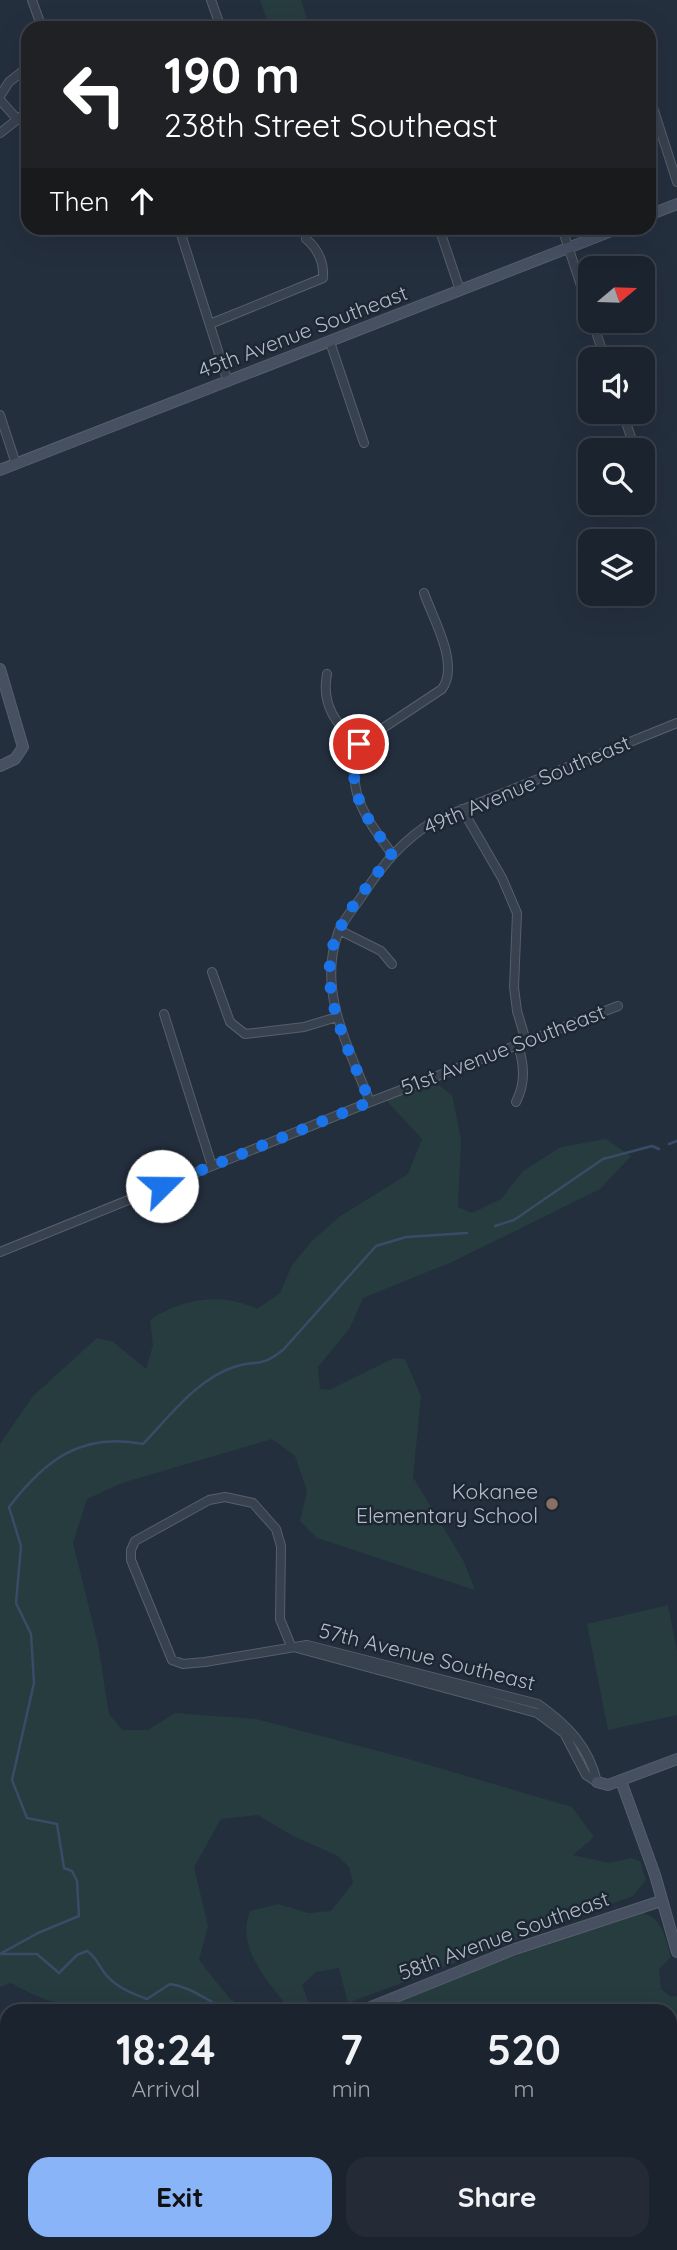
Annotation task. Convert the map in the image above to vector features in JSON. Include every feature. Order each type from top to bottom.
[{"type":"street","points":[[32,0],[40,21]]},
{"type":"street","points":[[211,0],[218,21]]},
{"type":"street","points":[[18,120],[0,98],[9,82],[21,73]]},
{"type":"street","points":[[656,116],[677,182]]},
{"type":"street","points":[[0,133],[21,117]]},
{"type":"street","points":[[666,145],[677,140]]},
{"type":"street","points":[[656,212],[677,204]]},
{"type":"street","points":[[180,235],[228,382]]},
{"type":"street","points":[[441,235],[460,290]]},
{"type":"street","points":[[564,235],[578,278]]},
{"type":"street","name":"45th Avenue Southeast","points":[[0,470],[601,235]]},
{"type":"street","points":[[210,324],[323,278],[323,268],[316,247],[306,239]]},
{"type":"street","points":[[330,342],[363,443]]},
{"type":"street","points":[[0,415],[16,464]]},
{"type":"street","points":[[392,853],[366,819],[357,798],[352,763],[359,744],[442,689],[447,681],[448,663],[424,593]]},
{"type":"street","points":[[0,669],[21,737],[21,755],[0,766]]},
{"type":"street","points":[[327,674],[324,689],[330,710],[338,726],[359,744]]},
{"type":"street","name":"49th Avenue Southeast","points":[[339,930],[392,853],[414,833],[462,809],[677,723]]},
{"type":"street","points":[[462,809],[517,913],[514,987],[522,1043],[523,1087],[516,1102]]},
{"type":"street","points":[[370,1102],[337,1017],[330,976],[339,930],[381,951],[392,964]]},
{"type":"street","points":[[212,972],[230,1022],[245,1034],[304,1027],[337,1017]]},
{"type":"street","name":"51st Avenue Southeast","points":[[0,1252],[370,1102],[618,1006]]},
{"type":"street","points":[[164,1014],[212,1166]]},
{"type":"street","name":"57th Avenue Southeast","points":[[291,1646],[280,1619],[281,1546],[276,1529],[253,1503],[227,1497],[209,1500],[143,1536],[131,1550],[131,1560],[172,1660],[183,1664],[205,1662],[275,1652],[291,1646],[307,1646],[380,1668],[538,1704],[562,1721],[581,1744],[597,1782],[608,1785],[677,1759]]},
{"type":"street","points":[[621,1781],[655,1875],[677,1952]]},
{"type":"street","name":"58th Avenue Southeast","points":[[378,2004],[515,1949],[661,1901]]},
{"type":"green space","points":[[260,0],[301,0],[308,21],[268,21]]},
{"type":"green space","points":[[431,1079],[452,1095],[461,1140],[458,1207],[472,1213],[501,1199],[523,1171],[561,1147],[606,1139],[631,1156],[600,1189],[452,1262],[363,1298],[350,1328],[318,1367],[320,1389],[329,1390],[394,1358],[405,1359],[421,1396],[413,1477],[463,1560],[475,1590],[317,1538],[300,1521],[307,1491],[295,1456],[272,1439],[122,1483],[87,1499],[73,1543],[98,1644],[109,1714],[122,1730],[148,1730],[175,1713],[256,1719],[405,1758],[572,1807],[594,1837],[573,1855],[609,1863],[631,1858],[640,1861],[646,1880],[633,1896],[348,2003],[339,1968],[316,1972],[302,1985],[309,2004],[285,2004],[264,1977],[251,1952],[247,1938],[250,1911],[278,1904],[308,1913],[331,1911],[353,1883],[349,1867],[338,1856],[293,1836],[258,1815],[221,1819],[194,1867],[208,1926],[199,1960],[230,1999],[240,2004],[65,2004],[45,1999],[11,1983],[0,1987],[0,1444],[33,1396],[97,1338],[113,1342],[146,1369],[153,1345],[150,1320],[162,1313],[189,1302],[216,1299],[230,1300],[257,1309],[280,1293],[292,1265],[313,1240],[339,1217],[408,1174],[422,1139],[384,1098]]},
{"type":"green space","points":[[668,1605],[677,1651],[677,1715],[608,1730],[587,1624]]},
{"type":"green space","points":[[635,1911],[651,1916],[664,1933],[671,1957],[659,1969],[661,1989],[671,1997],[677,1996],[677,2004],[386,2004]]},
{"type":"waterway","points":[[669,1144],[677,1141]]},
{"type":"waterway","points":[[495,1226],[514,1220],[603,1159],[652,1146],[659,1149]]},
{"type":"waterway","points":[[0,1954],[38,1933],[79,1916],[77,1881],[72,1871],[64,1868],[57,1824],[27,1818],[12,1780],[34,1683],[31,1634],[16,1603],[21,1546],[9,1507],[36,1476],[66,1453],[101,1442],[143,1444],[184,1400],[208,1380],[234,1367],[263,1362],[283,1350],[376,1246],[406,1237],[467,1233]]},
{"type":"waterway","points":[[0,1954],[37,1954],[59,1973],[77,1955],[87,1951],[112,1981],[136,1995],[147,1999],[170,1984],[186,1988],[216,2004]]},
{"type":"place","name":"Kokanee Elementary School","points":[[552,1504]]},
{"type":"route","points":[[162,1186],[370,1102],[337,1017],[330,976],[332,954],[339,930],[392,853],[366,819],[357,798],[352,763],[359,744]]}]
